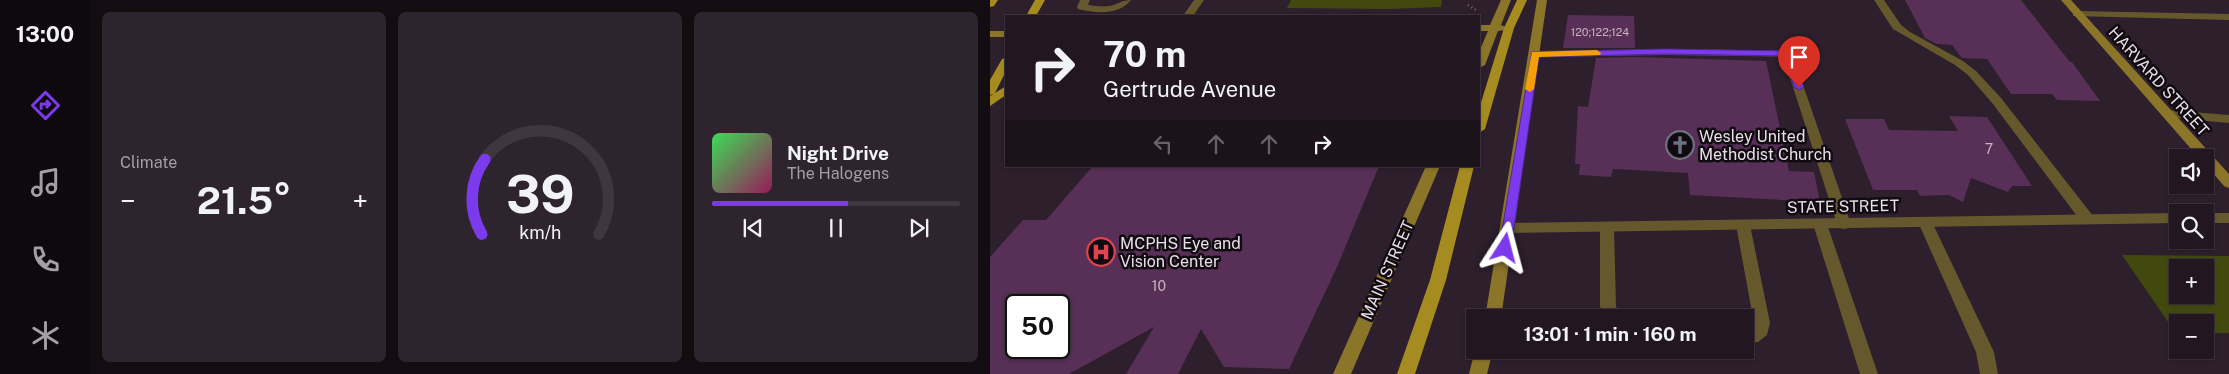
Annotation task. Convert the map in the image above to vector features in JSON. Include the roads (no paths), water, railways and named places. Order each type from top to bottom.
[{"type":"main road","points":[[990,4],[993,0]]},
{"type":"main road","points":[[1032,15],[1040,0]]},
{"type":"main road","points":[[1480,63],[1506,0]]},
{"type":"main road","points":[[1480,125],[1510,28],[1522,0]]},
{"type":"main road","points":[[1494,309],[1542,0]]},
{"type":"main road","name":"HARVARD STREET","points":[[2066,0],[2229,183]]},
{"type":"main road","points":[[1480,28],[1510,28]]},
{"type":"main road","points":[[990,34],[1005,34]]},
{"type":"main road","points":[[990,91],[1005,63]]},
{"type":"main road","points":[[990,102],[1005,91]]},
{"type":"main road","name":"MAIN STREET","points":[[1342,374],[1433,167]]},
{"type":"main road","points":[[1406,374],[1438,280],[1467,167]]},
{"type":"main road","points":[[1478,374],[1482,359]]},
{"type":"street","points":[[1085,0],[1082,7],[1108,9],[1120,7],[1126,0]]},
{"type":"street","points":[[1189,15],[1199,0]]},
{"type":"street","points":[[1879,0],[1897,27],[1906,34],[1960,63],[1972,73],[1997,101],[2088,220]]},
{"type":"street","points":[[2077,14],[2229,17]]},
{"type":"street","points":[[1535,54],[1665,52],[1813,54]]},
{"type":"street","points":[[1788,53],[1844,224]]},
{"type":"street","points":[[2167,114],[2229,119]]},
{"type":"street","name":"STATE STREET","points":[[1508,228],[2169,218]]},
{"type":"street","points":[[2214,218],[2229,218]]},
{"type":"street","points":[[1925,222],[1986,352],[1989,374]]},
{"type":"street","points":[[1820,224],[1869,374]]},
{"type":"street","points":[[1743,225],[1762,323],[1761,330],[1754,335]]},
{"type":"street","points":[[1607,227],[1609,309]]},
{"type":"place","name":"Wesley United Methodist Church","points":[[1680,145]]},
{"type":"place","name":"MCPHS Eye and Vision Center","points":[[1101,252]]}]
